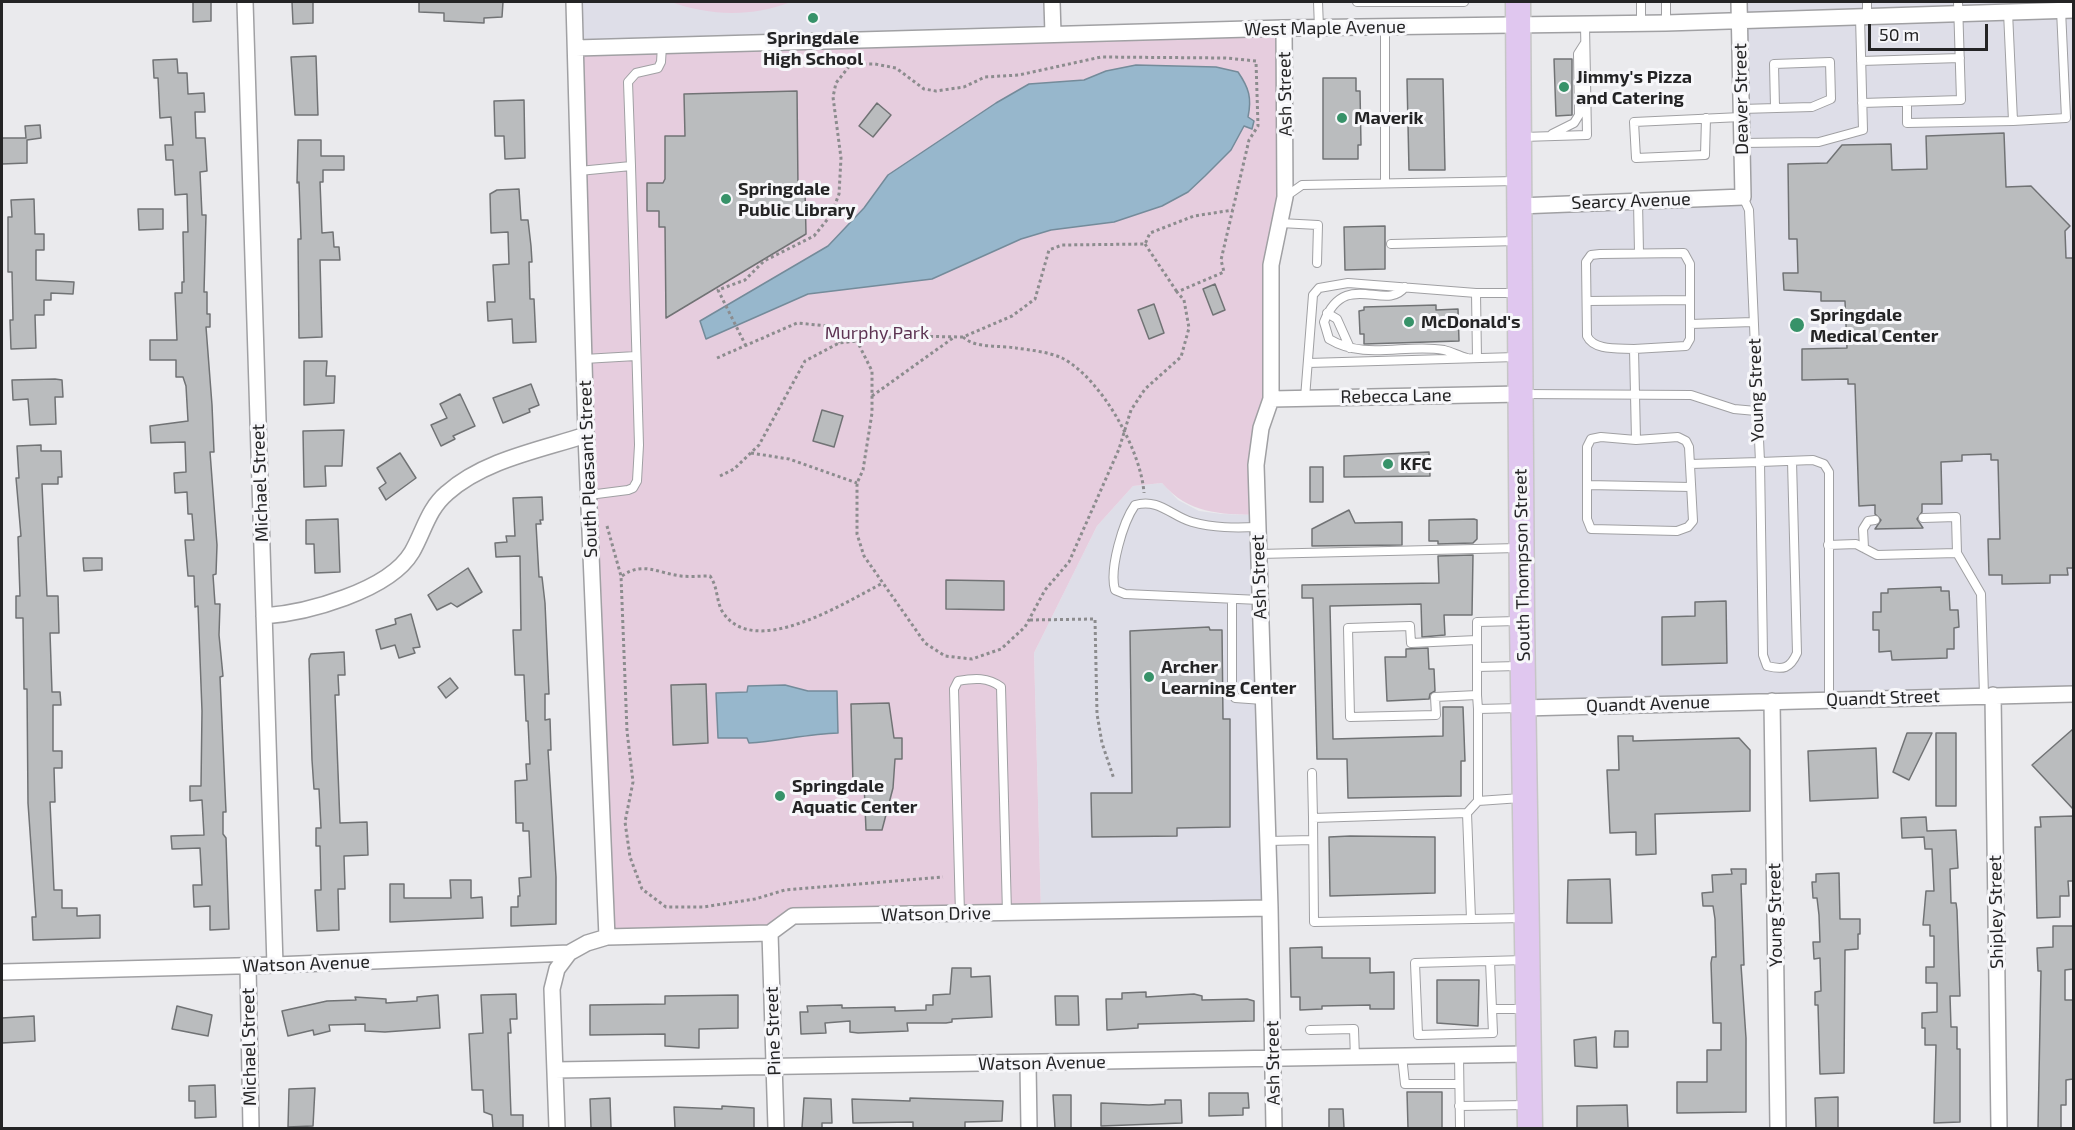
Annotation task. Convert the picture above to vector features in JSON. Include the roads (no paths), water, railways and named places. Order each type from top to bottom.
[{"type":"main road","name":"South Thompson Street","points":[[1518,2],[1521,548],[1530,1117]]},
{"type":"street","name":"Michael Street","points":[[245,2],[275,965]]},
{"type":"street","name":"South Pleasant Street","points":[[574,2],[588,495],[607,937]]},
{"type":"street","points":[[1052,2],[1053,34]]},
{"type":"street","name":"Deaver Street","points":[[1739,2],[1743,196]]},
{"type":"street","name":"West Maple Avenue","points":[[576,48],[1284,28],[1518,27],[1740,21],[1958,8],[2008,12],[2067,10]]},
{"type":"street","name":"Ash Street","points":[[1274,1128],[1270,908],[1256,465],[1261,428],[1271,399],[1271,265],[1285,197],[1284,28]]},
{"type":"street","name":"Searcy Avenue","points":[[1519,206],[1743,196]]},
{"type":"street","name":"Rebecca Lane","points":[[1271,399],[1521,394]]},
{"type":"street","points":[[264,616],[285,615],[368,588],[391,573],[411,553],[425,521],[447,493],[483,469],[586,435]]},
{"type":"street","points":[[1988,695],[2073,694]]},
{"type":"street","name":"Quandt Street","points":[[1772,701],[1988,695]]},
{"type":"street","name":"Shipley Street","points":[[1988,695],[1999,1128]]},
{"type":"street","name":"Quandt Avenue","points":[[1523,708],[1772,701]]},
{"type":"street","name":"Young Street","points":[[1772,701],[1778,1128]]},
{"type":"street","name":"Watson Drive","points":[[770,933],[793,916],[1270,908]]},
{"type":"street","points":[[607,937],[770,933]]},
{"type":"street","name":"Pine Street","points":[[770,933],[776,1128]]},
{"type":"street","name":"Watson Avenue","points":[[2,972],[248,966],[569,953],[587,943],[607,937]]},
{"type":"street","points":[[557,1128],[552,989],[557,969],[569,953]]},
{"type":"street","name":"Michael Street","points":[[248,966],[251,1128]]},
{"type":"street","name":"Watson Avenue","points":[[555,1070],[1528,1054]]},
{"type":"street","points":[[1028,1064],[1029,1128]]},
{"type":"lane","points":[[1318,2],[1319,28]]},
{"type":"lane","points":[[1357,2],[1464,2]]},
{"type":"lane","points":[[1641,2],[1641,23]]},
{"type":"lane","points":[[1666,2],[1666,23]]},
{"type":"lane","points":[[1862,104],[1961,100],[1958,8]]},
{"type":"lane","points":[[1907,102],[1907,123],[2067,118],[2067,10]]},
{"type":"lane","points":[[1742,143],[1819,142],[1863,130],[1861,62],[1865,12]]},
{"type":"lane","points":[[2008,12],[2013,121]]},
{"type":"lane","points":[[1519,137],[1587,135],[1585,25]]},
{"type":"lane","points":[[1385,27],[1385,183]]},
{"type":"lane","points":[[1547,136],[1574,123],[1578,115],[1578,54],[1586,42]]},
{"type":"lane","points":[[588,495],[628,490],[633,488],[637,481],[639,445],[628,82],[636,74],[658,68],[661,62],[662,46]]},
{"type":"lane","points":[[1861,62],[1959,58]]},
{"type":"lane","points":[[1706,118],[1705,155],[1636,158],[1634,122],[1706,118],[1775,107],[1812,107],[1831,99],[1830,62],[1774,64],[1775,107]]},
{"type":"lane","points":[[579,171],[631,166]]},
{"type":"lane","points":[[1285,197],[1302,185],[1519,181]]},
{"type":"lane","name":"Young Street","points":[[1743,196],[1749,210],[1760,462],[1813,460],[1824,464],[1828,472],[1829,700]]},
{"type":"lane","points":[[1638,201],[1639,253]]},
{"type":"lane","points":[[1280,223],[1318,225],[1317,263]]},
{"type":"lane","points":[[1391,244],[1520,241]]},
{"type":"lane","points":[[1684,254],[1690,264],[1690,300],[1690,339],[1686,346],[1634,349],[1599,346],[1590,342],[1587,336],[1586,262],[1591,255],[1684,254]]},
{"type":"lane","points":[[1305,398],[1313,295],[1319,288],[1348,283],[1476,293],[1520,293]]},
{"type":"lane","points":[[1405,287],[1397,294],[1345,295],[1337,298],[1324,322],[1329,339],[1350,348],[1444,350],[1467,358]]},
{"type":"lane","points":[[1476,293],[1477,358]]},
{"type":"lane","points":[[1587,301],[1690,300]]},
{"type":"lane","points":[[1327,313],[1337,319],[1350,348]]},
{"type":"lane","points":[[1690,324],[1753,322]]},
{"type":"lane","points":[[1634,349],[1636,440]]},
{"type":"lane","points":[[584,359],[636,356]]},
{"type":"lane","points":[[1308,363],[1520,357]]},
{"type":"lane","points":[[1521,394],[1691,395],[1734,409],[1756,411]]},
{"type":"lane","points":[[1601,437],[1636,440],[1677,437],[1686,441],[1690,464],[1693,521],[1688,527],[1677,531],[1599,531],[1591,529],[1587,519],[1587,447],[1591,440],[1601,437]]},
{"type":"lane","points":[[1690,464],[1760,462],[1763,655],[1767,666],[1782,669],[1791,665],[1797,653],[1792,461]]},
{"type":"lane","points":[[1587,485],[1691,487]]},
{"type":"lane","points":[[1258,527],[1223,529],[1190,522],[1155,503],[1145,502],[1136,505],[1129,513],[1112,571],[1115,590],[1125,594],[1260,600]]},
{"type":"lane","points":[[1923,519],[1956,517],[1957,553],[1981,594],[1988,695]]},
{"type":"lane","points":[[1864,548],[1863,529],[1868,521],[1875,520]]},
{"type":"lane","points":[[1828,545],[1856,544],[1877,555],[1957,553]]},
{"type":"lane","points":[[1259,554],[1521,548]]},
{"type":"lane","points":[[1232,599],[1232,691],[1235,698],[1239,700],[1263,700]]},
{"type":"lane","points":[[1472,919],[1467,813],[1478,801],[1477,622],[1522,621]]},
{"type":"lane","points":[[1477,640],[1411,643],[1410,626],[1348,628],[1350,717],[1436,715],[1435,697],[1477,695]]},
{"type":"lane","points":[[1477,667],[1523,665]]},
{"type":"lane","points":[[960,914],[954,689],[958,681],[972,679],[986,680],[1001,687],[1007,913]]},
{"type":"lane","points":[[1478,709],[1523,708]]},
{"type":"lane","points":[[1312,773],[1314,922],[1526,918]]},
{"type":"lane","points":[[1478,801],[1525,798]]},
{"type":"lane","points":[[1313,818],[1467,813]]},
{"type":"lane","points":[[1268,841],[1313,840]]},
{"type":"lane","points":[[1490,961],[1493,1033],[1418,1035],[1415,963],[1527,960]]},
{"type":"lane","points":[[1492,1009],[1528,1009]]},
{"type":"lane","points":[[1310,1030],[1354,1029],[1355,1058]]},
{"type":"lane","points":[[1459,1055],[1460,1128]]},
{"type":"lane","points":[[1402,1056],[1405,1084],[1459,1084]]},
{"type":"lane","points":[[1459,1106],[1530,1117]]},
{"type":"water","points":[[1136,65],[1216,67],[1238,72],[1245,83],[1250,104],[1248,117],[1254,121],[1252,129],[1244,126],[1231,150],[1188,192],[1162,206],[1114,222],[1051,230],[1021,239],[932,279],[808,294],[706,339],[700,321],[828,246],[864,208],[888,175],[996,103],[1029,84],[1084,80],[1106,71]]},
{"type":"water","points":[[785,685],[808,691],[837,691],[838,733],[749,743],[747,738],[718,738],[716,693],[747,692],[748,686]]},
{"type":"place","name":"Springdale High School","points":[[813,18]]},
{"type":"place","name":"Jimmy's Pizza and Catering","points":[[1564,87]]},
{"type":"place","name":"Maverik","points":[[1342,118]]},
{"type":"place","name":"Springdale Public Library","points":[[726,199]]},
{"type":"place","name":"McDonald's","points":[[1409,322]]},
{"type":"place","name":"Springdale Medical Center","points":[[1797,325]]},
{"type":"place","name":"KFC","points":[[1388,464]]},
{"type":"place","name":"Archer Learning Center","points":[[1149,677]]},
{"type":"place","name":"Springdale Aquatic Center","points":[[780,796]]},
{"type":"park label","name":"Murphy Park","points":[[877,333]]}]
